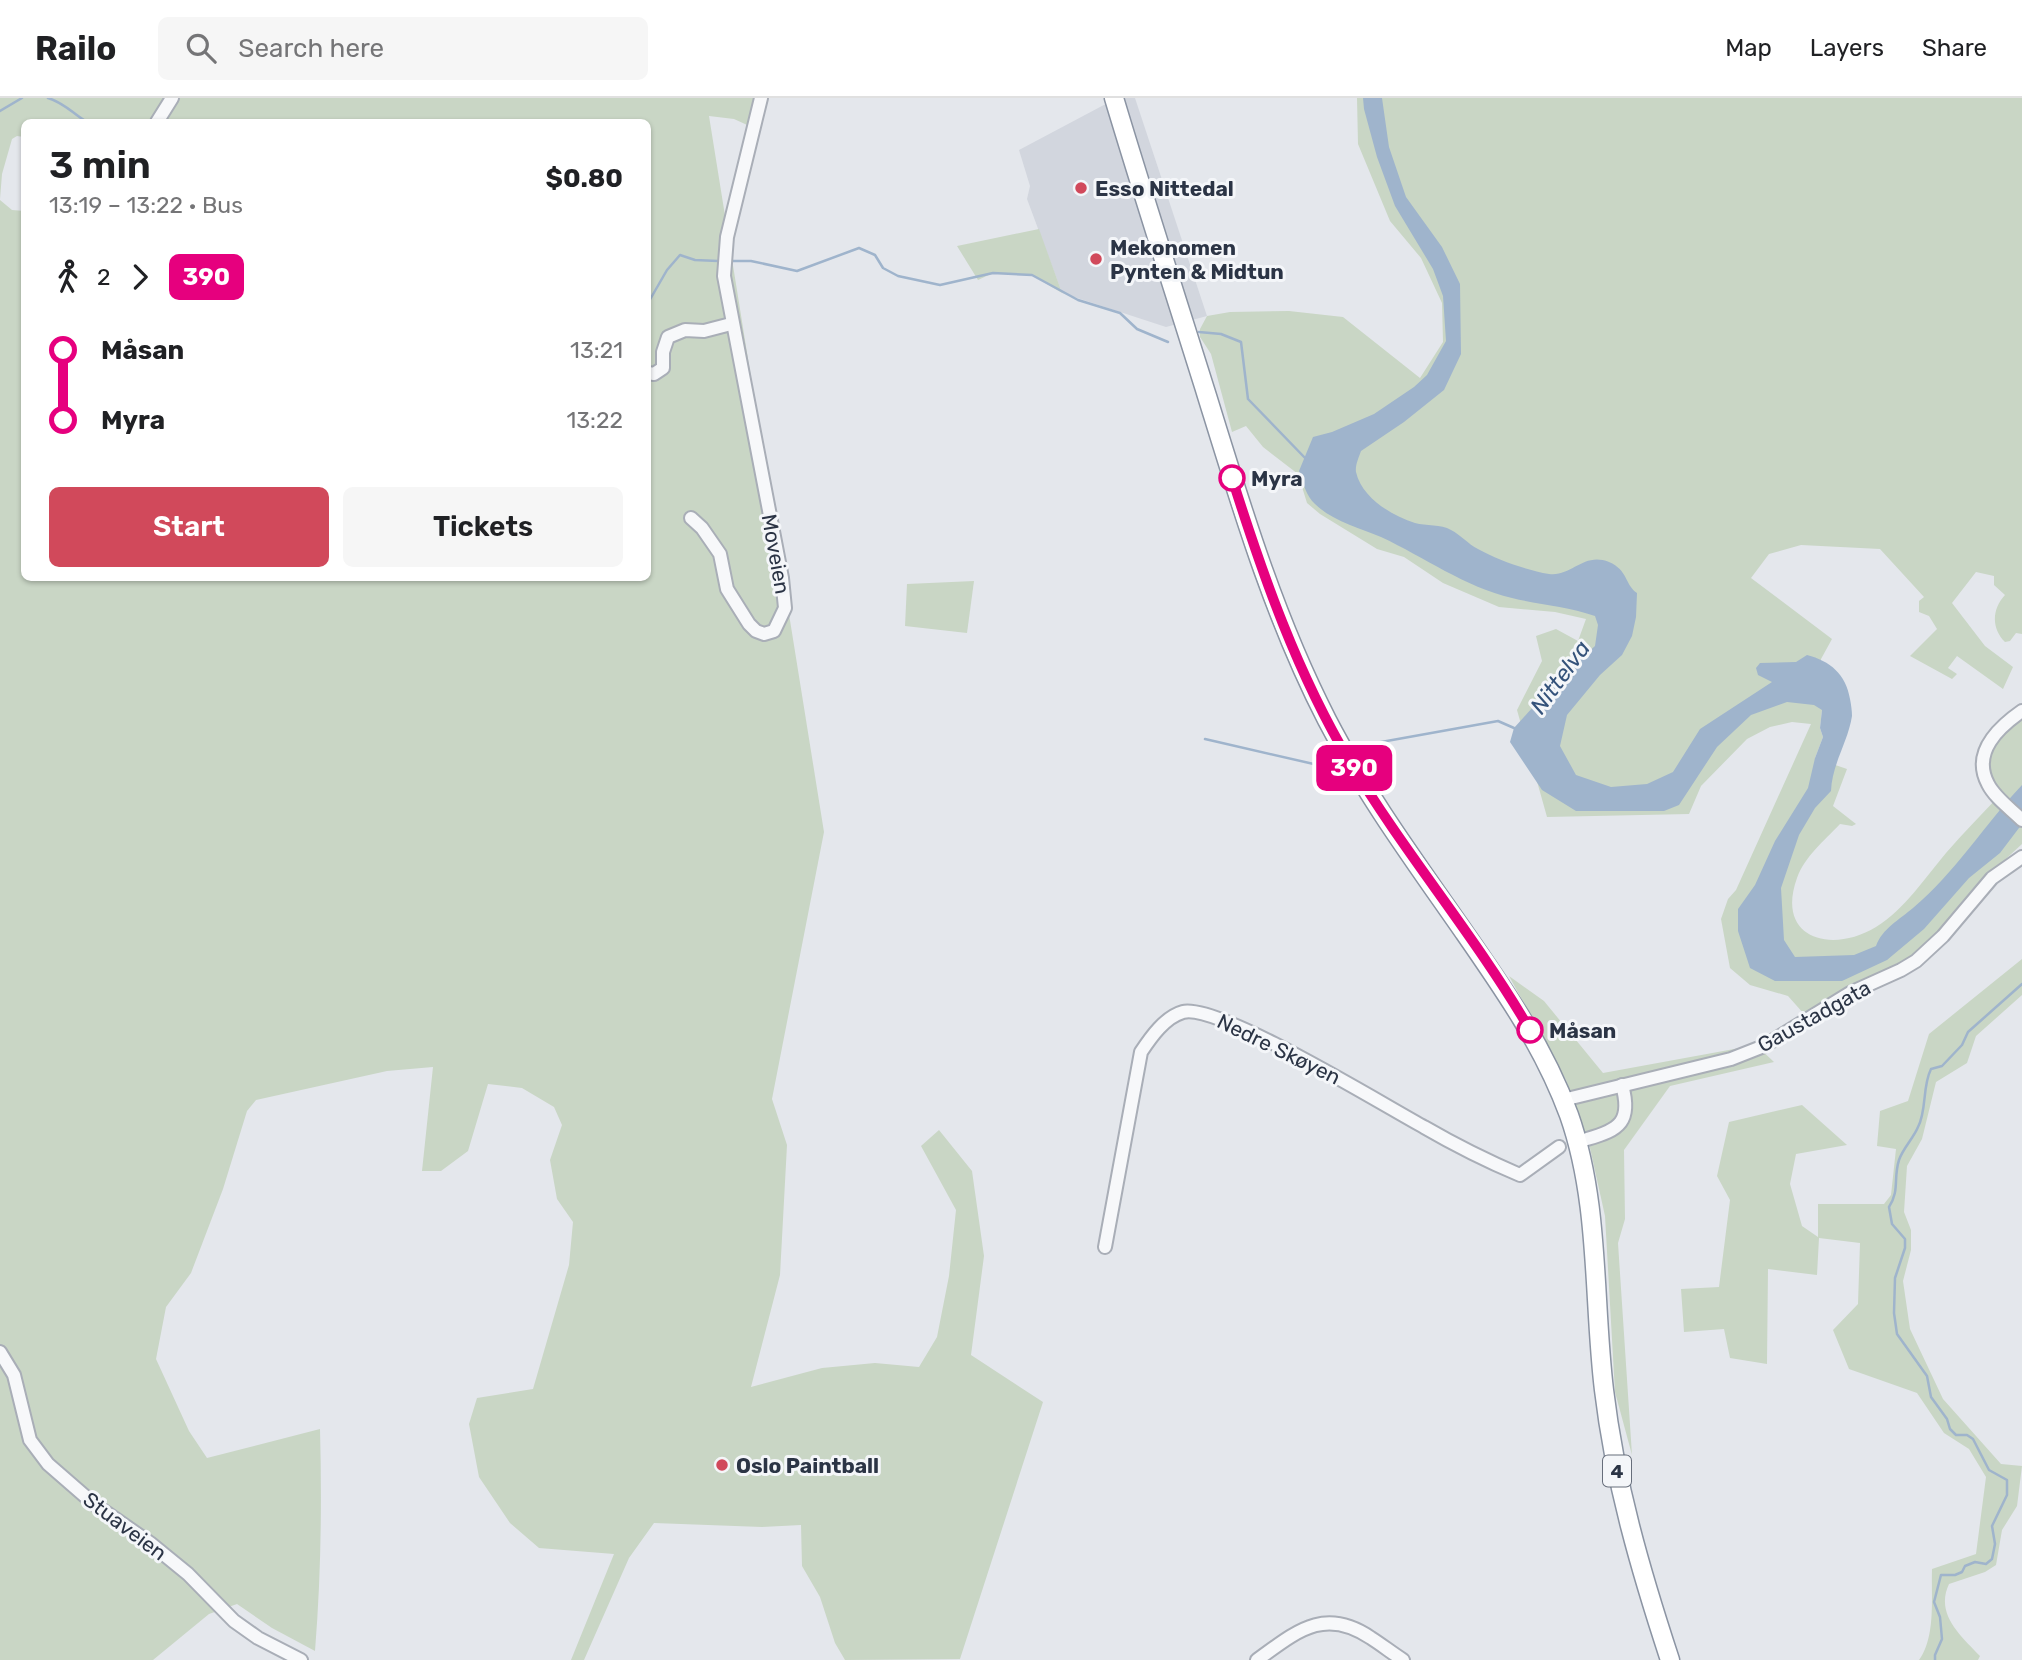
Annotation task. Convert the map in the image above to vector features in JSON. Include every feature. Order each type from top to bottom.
[{"type":"highway","name":"4","points":[[1114,98],[1250,534],[1300,665],[1332,729],[1372,798],[1526,1023],[1563,1100],[1576,1139],[1588,1194],[1601,1365],[1615,1458],[1636,1552],[1670,1660]]},
{"type":"street","points":[[159,119],[172,98]]},
{"type":"street","name":"Moveien","points":[[691,518],[702,528],[720,554],[727,589],[749,624],[764,634],[774,631],[785,608],[782,579],[731,324],[724,276],[727,237],[761,98]]},
{"type":"street","points":[[651,374],[663,368],[663,352],[668,337],[685,330],[704,331],[731,324]]},
{"type":"street","points":[[2022,711],[1997,730],[1990,740],[1985,756],[1985,775],[1993,792],[2022,820]]},
{"type":"street","name":"Gaustadgata","points":[[1563,1100],[1747,1053],[1781,1036],[1850,993],[1901,970],[1930,950],[1992,878],[2022,856]]},
{"type":"street","name":"Nedre Skøyen","points":[[1105,1247],[1141,1052],[1154,1033],[1182,1013],[1202,1012],[1292,1054],[1376,1098],[1423,1127],[1520,1175],[1559,1147]]},
{"type":"street","points":[[1587,1139],[1611,1132],[1621,1123],[1625,1103],[1622,1085]]},
{"type":"street","name":"Stuaveien","points":[[0,1352],[14,1375],[30,1440],[48,1464],[94,1504],[150,1543],[188,1574],[234,1621],[258,1638],[302,1660]]},
{"type":"street","points":[[1256,1660],[1293,1634],[1312,1624],[1325,1622],[1352,1628],[1403,1660]]},
{"type":"shaded area","points":[[1117,98],[1135,98],[1207,316],[1166,327],[1062,293],[1027,199],[1030,186],[1019,150]]},
{"type":"green space","points":[[0,98],[763,98],[756,129],[734,119],[709,116],[824,832],[772,1099],[787,1145],[780,1275],[751,1387],[822,1368],[875,1363],[919,1367],[937,1337],[949,1276],[956,1210],[921,1146],[939,1130],[972,1171],[984,1256],[971,1355],[1043,1402],[960,1659],[845,1660],[835,1643],[820,1597],[802,1566],[801,1525],[762,1527],[654,1523],[629,1558],[584,1660],[571,1660],[614,1554],[539,1548],[510,1523],[479,1477],[469,1424],[477,1398],[533,1389],[569,1265],[573,1222],[557,1199],[550,1160],[562,1125],[554,1107],[522,1088],[488,1084],[468,1151],[441,1171],[422,1171],[433,1067],[387,1071],[256,1100],[247,1111],[223,1189],[191,1273],[166,1307],[156,1359],[189,1431],[207,1458],[320,1429],[319,1596],[315,1651],[272,1628],[237,1604],[209,1614],[153,1660],[0,1660],[0,200],[12,210],[21,211],[21,581],[651,581],[651,119],[21,119],[21,137],[12,139],[2,174],[0,199]]},
{"type":"green space","points":[[1357,98],[2022,98],[2022,634],[2016,633],[2010,641],[2005,642],[1997,631],[1996,612],[2005,595],[1994,585],[1994,576],[1976,572],[1952,603],[1985,646],[2013,667],[2003,689],[1957,656],[1948,668],[1957,674],[1952,679],[1910,656],[1937,629],[1929,616],[1919,612],[1919,601],[1924,597],[1880,549],[1801,545],[1769,554],[1751,578],[1832,639],[1821,659],[1820,728],[1823,737],[1815,758],[1847,769],[1833,806],[1856,824],[1840,824],[1800,870],[1792,899],[1794,915],[1801,927],[1812,936],[1842,939],[1859,935],[1876,927],[1905,903],[1952,846],[2000,795],[1989,772],[1989,754],[2002,732],[2022,720],[2022,844],[1971,891],[1928,943],[1898,965],[1804,1014],[1788,996],[1750,985],[1730,968],[1721,919],[1811,724],[1792,722],[1770,727],[1747,739],[1701,786],[1689,814],[1547,817],[1517,710],[1542,661],[1536,636],[1556,629],[1578,641],[1586,619],[1555,612],[1499,607],[1443,583],[1404,557],[1377,549],[1307,503],[1298,474],[1263,447],[1246,426],[1232,432],[1211,354],[1200,337],[1200,329],[1207,316],[1230,312],[1289,311],[1343,317],[1420,378],[1443,342],[1442,303],[1421,258],[1390,221],[1358,144]]},
{"type":"green space","points":[[1039,229],[1062,293],[1032,275],[993,273],[978,280],[957,246]]},
{"type":"green space","points":[[974,581],[967,633],[905,626],[907,584]]},
{"type":"green space","points":[[2022,959],[2022,995],[1976,1036],[1967,1063],[1936,1082],[1922,1139],[1907,1166],[1904,1212],[1911,1230],[1911,1250],[1903,1281],[1910,1329],[1943,1399],[2001,1464],[2022,1466],[2017,1506],[2002,1530],[1996,1565],[1985,1572],[1949,1584],[1945,1595],[1947,1614],[1980,1656],[1978,1660],[1919,1660],[1930,1628],[1932,1569],[1976,1554],[1986,1477],[1969,1449],[1944,1433],[1917,1393],[1849,1369],[1833,1330],[1858,1304],[1860,1243],[1819,1238],[1817,1275],[1768,1269],[1767,1364],[1730,1358],[1724,1329],[1684,1332],[1681,1289],[1719,1287],[1730,1200],[1717,1176],[1729,1122],[1802,1105],[1847,1145],[1796,1154],[1790,1184],[1802,1226],[1818,1237],[1818,1204],[1884,1204],[1891,1195],[1896,1149],[1877,1146],[1880,1111],[1908,1101],[1929,1034]]},
{"type":"green space","points":[[1509,976],[1544,1001],[1603,1073],[1756,1045],[1774,1062],[1670,1086],[1624,1150],[1625,1219],[1618,1243],[1632,1455],[1615,1392],[1605,1216],[1590,1148],[1566,1080]]},
{"type":"water","name":"Nittelva","points":[[1363,98],[1382,98],[1389,147],[1406,197],[1442,247],[1460,284],[1461,354],[1444,390],[1361,451],[1356,472],[1364,490],[1387,510],[1415,523],[1447,528],[1474,547],[1503,561],[1557,574],[1585,562],[1600,560],[1615,565],[1623,573],[1637,593],[1632,636],[1622,655],[1600,675],[1567,715],[1560,746],[1576,775],[1611,787],[1647,784],[1673,772],[1700,729],[1772,682],[1758,675],[1756,668],[1760,663],[1796,662],[1807,655],[1830,665],[1845,682],[1852,714],[1834,772],[1831,791],[1815,808],[1799,835],[1781,888],[1784,940],[1795,957],[1854,955],[1876,946],[1887,929],[1943,880],[2022,785],[2022,824],[2000,853],[1969,878],[1924,929],[1887,960],[1842,981],[1775,981],[1750,968],[1738,931],[1738,909],[1755,885],[1775,841],[1808,788],[1823,737],[1820,728],[1822,710],[1814,705],[1787,702],[1751,715],[1717,747],[1679,805],[1664,811],[1576,811],[1542,790],[1510,742],[1514,728],[1559,678],[1595,646],[1598,625],[1595,616],[1512,598],[1478,587],[1381,537],[1338,520],[1322,510],[1309,497],[1299,471],[1313,437],[1374,414],[1414,387],[1427,375],[1446,341],[1443,296],[1433,269],[1395,206],[1377,157]]},
{"type":"waterway","points":[[0,111],[22,98]]},
{"type":"waterway","points":[[48,98],[83,119]]},
{"type":"waterway","points":[[729,261],[751,261],[797,271],[859,248],[875,255],[883,268],[898,276],[940,285],[993,273],[1032,275],[1078,300],[1120,313],[1137,329],[1168,342]]},
{"type":"waterway","points":[[651,298],[667,270],[680,255],[695,260],[718,261]]},
{"type":"waterway","points":[[1199,332],[1221,334],[1241,342],[1248,399],[1307,460]]},
{"type":"waterway","points":[[1359,746],[1498,721],[1514,728]]},
{"type":"waterway","points":[[1205,739],[1318,765]]},
{"type":"waterway","points":[[1935,1660],[1942,1639],[1940,1617],[1934,1602],[1941,1575],[1955,1575],[1962,1572],[1965,1566],[1975,1562],[1986,1564],[1992,1559],[1995,1544],[1992,1526],[2007,1495],[2007,1480],[1989,1470],[1973,1439],[1967,1435],[1956,1435],[1950,1429],[1947,1419],[1931,1397],[1927,1376],[1897,1334],[1894,1313],[1895,1278],[1905,1248],[1905,1239],[1892,1224],[1889,1207],[1894,1195],[1899,1160],[1921,1120],[1926,1083],[1931,1069],[1942,1066],[1962,1045],[1968,1032],[2022,984]]},
{"type":"bus line","name":"390","points":[[1232,478],[1282,623],[1336,738],[1385,818],[1530,1030]]},
{"type":"place","name":"Esso Nittedal","points":[[1081,188]]},
{"type":"place","name":"Mekonomen Pynten & Midtun","points":[[1096,259]]},
{"type":"place","name":"Myra","points":[[1232,478]]},
{"type":"place","name":"Måsan","points":[[1530,1030]]},
{"type":"place","name":"Oslo Paintball","points":[[722,1465]]}]
